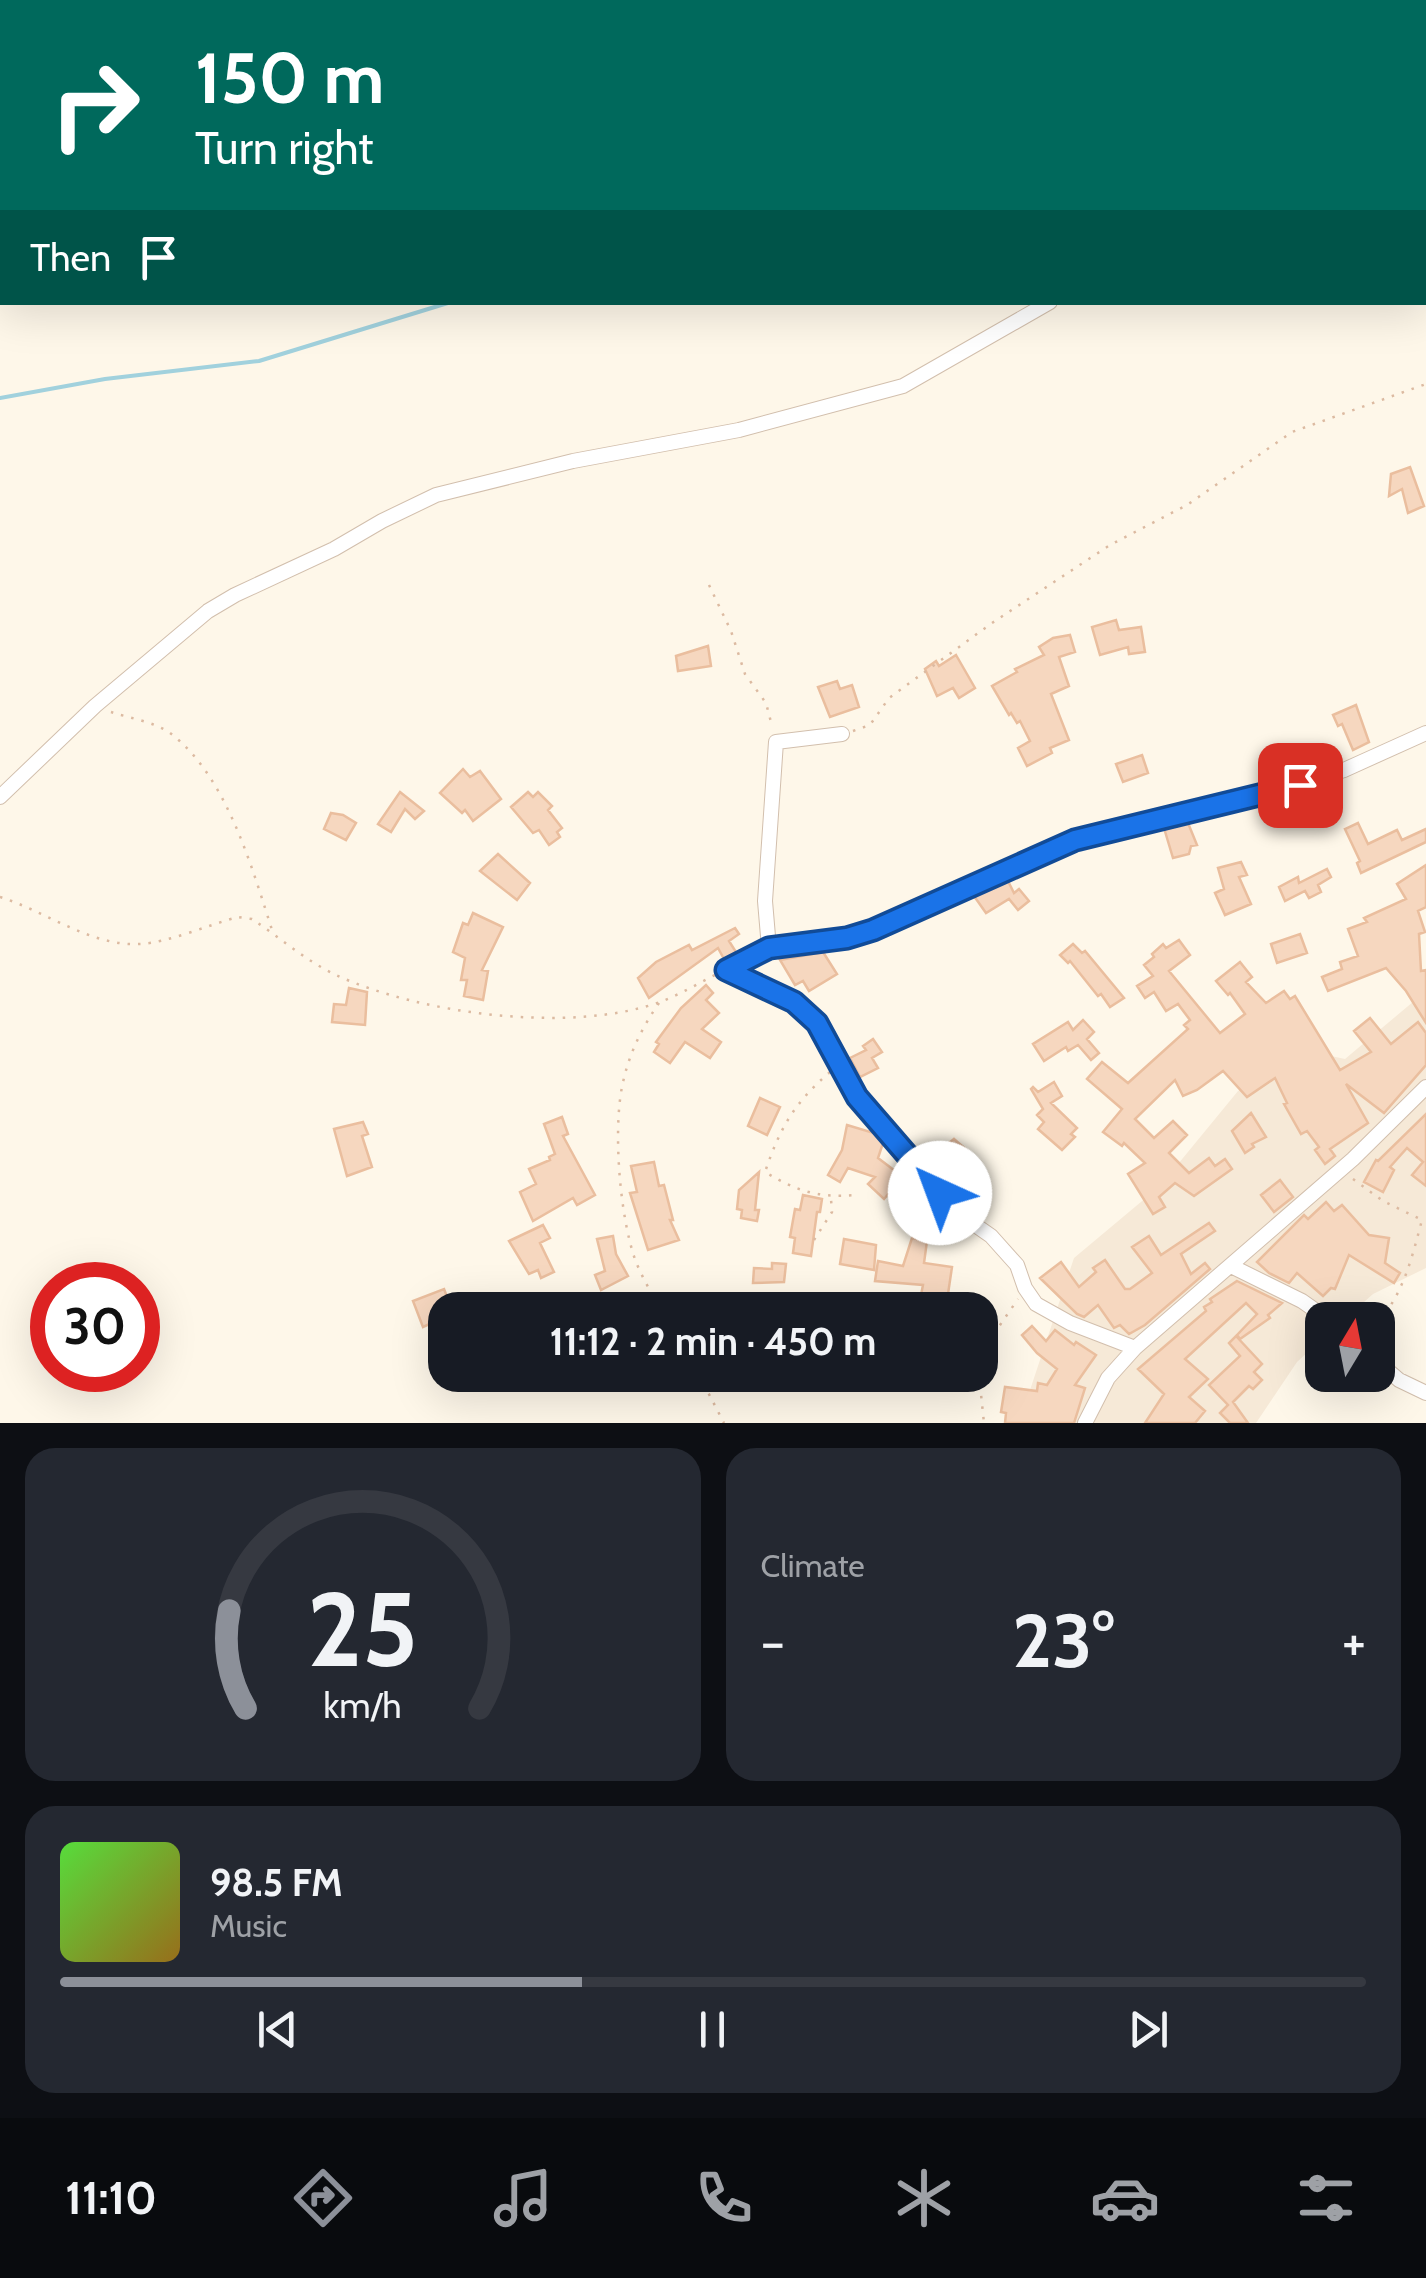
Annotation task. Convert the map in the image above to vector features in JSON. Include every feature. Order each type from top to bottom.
[{"type":"street","points":[[0,796],[95,706],[222,603],[436,495],[573,460],[738,430],[903,386],[1045,305]]},
{"type":"street","points":[[726,970],[769,948],[859,935],[1075,840],[1300,785],[1426,733]]},
{"type":"street","points":[[769,948],[765,901],[776,742],[842,734]]},
{"type":"street","points":[[726,970],[775,992],[808,1014],[824,1034],[857,1097],[958,1213],[991,1236],[1017,1266],[1036,1304],[1070,1323],[1135,1348]]},
{"type":"street","points":[[1085,1423],[1108,1378],[1135,1348],[1341,1170],[1426,1087]]},
{"type":"street","points":[[1230,1266],[1305,1302]]},
{"type":"street","points":[[1395,1377],[1426,1393]]},
{"type":"path","points":[[842,734],[870,725],[888,698],[992,623],[1110,545],[1187,506],[1292,432],[1426,384]]},
{"type":"path","points":[[709,585],[731,631],[745,674],[766,703],[776,742]]},
{"type":"path","points":[[95,706],[168,731],[207,771],[247,852],[274,934]]},
{"type":"path","points":[[0,897],[48,914],[98,939],[140,944],[238,916],[252,919],[334,974],[401,996],[500,1014],[580,1018],[660,1002],[726,970]]},
{"type":"path","points":[[652,1292],[636,1261],[624,1212],[619,1113],[622,1088],[640,1030],[660,1002]]},
{"type":"path","points":[[838,1064],[801,1097],[778,1135],[765,1172],[794,1190],[830,1197],[854,1195]]},
{"type":"path","points":[[1341,1170],[1384,1201],[1422,1220],[1409,1270],[1394,1302]]},
{"type":"path","points":[[814,1240],[832,1212],[830,1197]]},
{"type":"path","points":[[998,1328],[1025,1288]]},
{"type":"path","points":[[708,1392],[724,1423]]},
{"type":"path","points":[[981,1392],[984,1423]]},
{"type":"shaded area","points":[[1426,991],[1426,1268],[1364,1302],[1305,1302],[1305,1355],[1256,1423],[1019,1423],[1074,1258],[1160,1186],[1238,1091],[1303,1050],[1345,1059]]},
{"type":"building","points":[[1410,467],[1424,506],[1408,513],[1402,489],[1389,496],[1391,474]]},
{"type":"building","points":[[1116,620],[1119,630],[1141,627],[1145,652],[1129,654],[1128,647],[1100,655],[1092,627]]},
{"type":"building","points":[[1070,635],[1075,652],[1059,657],[1069,686],[1051,694],[1069,740],[1050,748],[1052,753],[1027,766],[1018,748],[1030,741],[1020,721],[1017,723],[1009,715],[992,686],[1044,655],[1039,647],[1053,638]]},
{"type":"building","points":[[708,646],[711,666],[678,671],[676,656]]},
{"type":"building","points":[[956,655],[975,688],[959,698],[953,688],[937,696],[925,669],[936,661],[939,666]]},
{"type":"building","points":[[837,681],[840,689],[852,685],[859,707],[830,717],[818,687]]},
{"type":"building","points":[[1356,705],[1369,742],[1353,750],[1342,724],[1338,726],[1333,715]]},
{"type":"building","points":[[1142,755],[1148,773],[1123,782],[1116,764]]},
{"type":"building","points":[[463,769],[470,777],[480,771],[501,799],[473,821],[465,810],[462,813],[440,793]]},
{"type":"building","points":[[400,792],[424,811],[415,819],[405,809],[391,832],[378,824]]},
{"type":"building","points":[[528,792],[533,797],[538,792],[552,806],[548,810],[562,828],[557,832],[560,837],[549,845],[539,830],[533,833],[511,807]]},
{"type":"building","points":[[331,813],[356,823],[346,840],[324,829]]},
{"type":"building","points":[[1188,823],[1197,845],[1191,846],[1189,854],[1173,858],[1164,828]]},
{"type":"building","points":[[1358,823],[1368,844],[1397,830],[1402,840],[1426,829],[1426,842],[1361,873],[1357,863],[1360,861],[1345,829]]},
{"type":"building","points":[[498,854],[530,883],[517,900],[480,871]]},
{"type":"building","points":[[1241,862],[1247,875],[1239,877],[1251,904],[1225,915],[1215,893],[1224,889],[1218,868]]},
{"type":"building","points":[[1426,865],[1426,907],[1418,911],[1425,932],[1419,934],[1421,971],[1426,970],[1426,1023],[1386,968],[1328,991],[1322,977],[1342,969],[1340,962],[1358,956],[1348,929],[1406,899],[1397,884]]},
{"type":"building","points":[[1327,869],[1331,877],[1318,885],[1321,892],[1309,898],[1305,891],[1285,901],[1279,887],[1298,877],[1299,883]]},
{"type":"building","points":[[1008,881],[1014,893],[1019,889],[1029,901],[1018,910],[1009,899],[986,913],[974,896]]},
{"type":"building","points":[[473,913],[503,927],[482,970],[488,971],[483,1000],[464,996],[467,980],[461,980],[465,958],[453,952],[463,923],[468,925]]},
{"type":"building","points":[[735,928],[739,934],[729,941],[736,952],[724,959],[718,948],[649,998],[638,978],[656,962],[689,945],[692,950]]},
{"type":"building","points":[[1300,934],[1307,953],[1277,963],[1271,944]]},
{"type":"building","points":[[1179,940],[1190,955],[1169,971],[1220,1033],[1245,1014],[1216,981],[1240,962],[1252,977],[1246,982],[1266,1003],[1284,991],[1290,999],[1295,996],[1340,1070],[1371,1052],[1354,1031],[1370,1018],[1391,1044],[1418,1022],[1426,1033],[1426,1065],[1384,1113],[1346,1084],[1368,1123],[1330,1149],[1335,1156],[1325,1164],[1307,1131],[1301,1134],[1275,1078],[1247,1097],[1223,1071],[1183,1096],[1175,1080],[1135,1119],[1154,1138],[1173,1121],[1187,1135],[1169,1153],[1189,1173],[1209,1158],[1215,1166],[1225,1159],[1232,1169],[1194,1196],[1175,1183],[1159,1197],[1165,1207],[1153,1214],[1128,1174],[1145,1163],[1124,1143],[1122,1146],[1103,1132],[1122,1109],[1087,1079],[1102,1062],[1128,1083],[1188,1029],[1184,1025],[1190,1020],[1178,1004],[1166,1011],[1154,992],[1145,998],[1137,986],[1153,976],[1144,965],[1154,957],[1152,954],[1163,944],[1166,948]]},
{"type":"building","points":[[1073,944],[1082,953],[1085,951],[1124,998],[1110,1007],[1101,994],[1098,996],[1070,961],[1060,955]]},
{"type":"building","points":[[823,952],[837,974],[809,991],[803,981],[795,985],[780,960]]},
{"type":"building","points":[[706,985],[713,993],[706,1000],[719,1013],[702,1029],[721,1042],[710,1058],[685,1042],[670,1063],[654,1052],[659,1044],[656,1042],[681,1008]]},
{"type":"building","points":[[349,988],[367,992],[365,1025],[332,1022],[334,1004],[346,1005]]},
{"type":"building","points":[[1083,1020],[1094,1032],[1087,1039],[1099,1053],[1091,1060],[1078,1045],[1068,1051],[1066,1047],[1044,1061],[1033,1044],[1068,1022],[1073,1030]]},
{"type":"building","points":[[873,1039],[882,1052],[872,1058],[878,1068],[860,1077],[850,1058],[866,1050],[863,1046]]},
{"type":"building","points":[[1054,1082],[1062,1096],[1051,1103],[1077,1128],[1071,1134],[1075,1137],[1062,1150],[1038,1129],[1044,1122],[1037,1115],[1043,1109],[1031,1089],[1038,1092]]},
{"type":"building","points":[[760,1098],[780,1107],[767,1135],[748,1126]]},
{"type":"building","points":[[1251,1113],[1266,1137],[1245,1153],[1232,1131]]},
{"type":"building","points":[[1426,1114],[1426,1186],[1412,1175],[1423,1162],[1407,1148],[1390,1167],[1394,1170],[1383,1192],[1364,1182],[1376,1160]]},
{"type":"building","points":[[562,1117],[568,1134],[563,1136],[595,1195],[577,1205],[573,1198],[533,1221],[520,1192],[536,1184],[529,1169],[555,1154],[544,1124]]},
{"type":"building","points":[[363,1122],[368,1134],[362,1136],[372,1167],[347,1176],[334,1129]]},
{"type":"building","points":[[847,1125],[874,1133],[883,1143],[878,1158],[903,1177],[884,1199],[868,1184],[875,1177],[848,1168],[840,1182],[828,1175],[842,1150]]},
{"type":"building","points":[[954,1139],[968,1151],[944,1177],[930,1159]]},
{"type":"building","points":[[654,1162],[679,1240],[648,1250],[630,1193],[637,1192],[631,1166]]},
{"type":"building","points":[[979,1169],[990,1191],[980,1196],[983,1200],[972,1210],[950,1183]]},
{"type":"building","points":[[759,1172],[757,1221],[741,1218],[742,1210],[737,1209],[739,1190]]},
{"type":"building","points":[[1280,1180],[1293,1197],[1274,1212],[1261,1195]]},
{"type":"building","points":[[803,1195],[822,1199],[811,1256],[793,1253],[795,1238],[790,1237],[795,1209],[800,1210]]},
{"type":"building","points":[[1326,1202],[1334,1211],[1342,1205],[1369,1235],[1389,1238],[1385,1263],[1400,1273],[1394,1283],[1349,1255],[1335,1289],[1323,1296],[1297,1273],[1289,1283],[1257,1262],[1304,1215],[1308,1219]]},
{"type":"building","points":[[1209,1223],[1215,1231],[1181,1254],[1191,1274],[1205,1263],[1210,1269],[1129,1334],[1120,1325],[1114,1328],[1098,1305],[1084,1317],[1077,1314],[1040,1278],[1061,1262],[1079,1287],[1096,1272],[1093,1268],[1105,1260],[1125,1289],[1130,1289],[1152,1273],[1132,1247],[1149,1236],[1161,1255]]},
{"type":"building","points":[[543,1225],[550,1238],[540,1243],[554,1272],[541,1278],[538,1270],[529,1274],[509,1241]]},
{"type":"building","points":[[613,1236],[616,1254],[628,1276],[601,1290],[595,1275],[605,1271],[597,1239]]},
{"type":"building","points":[[912,1238],[927,1241],[924,1263],[952,1267],[948,1292],[922,1292],[923,1285],[875,1281],[878,1261],[903,1266]]},
{"type":"building","points":[[844,1239],[876,1245],[874,1270],[840,1264]]},
{"type":"building","points":[[772,1263],[786,1264],[784,1282],[753,1283],[754,1268],[772,1269]]},
{"type":"building","points":[[1237,1281],[1282,1303],[1268,1315],[1270,1318],[1240,1339],[1237,1335],[1257,1314],[1246,1303],[1185,1359],[1208,1379],[1189,1397],[1205,1411],[1195,1423],[1145,1423],[1164,1394],[1138,1369],[1206,1311],[1204,1307],[1212,1302],[1210,1299]]},
{"type":"building","points":[[428,1295],[428,1325],[423,1327],[413,1301]]},
{"type":"building","points":[[1032,1326],[1046,1341],[1055,1330],[1096,1355],[1075,1385],[1085,1388],[1074,1423],[1005,1423],[1006,1413],[1001,1412],[1005,1387],[1037,1391],[1038,1383],[1047,1385],[1057,1369],[1022,1335]]},
{"type":"building","points":[[1236,1336],[1262,1364],[1254,1372],[1262,1380],[1253,1389],[1249,1386],[1233,1402],[1248,1423],[1230,1423],[1220,1413],[1228,1405],[1209,1385],[1240,1356],[1229,1343]]},
{"type":"waterway","points":[[0,398],[105,379],[259,361],[441,305]]},
{"type":"route","points":[[940,1193],[857,1097],[817,1023],[794,1002],[726,970],[769,948],[847,938],[873,930],[1105,830],[1300,785]]}]
